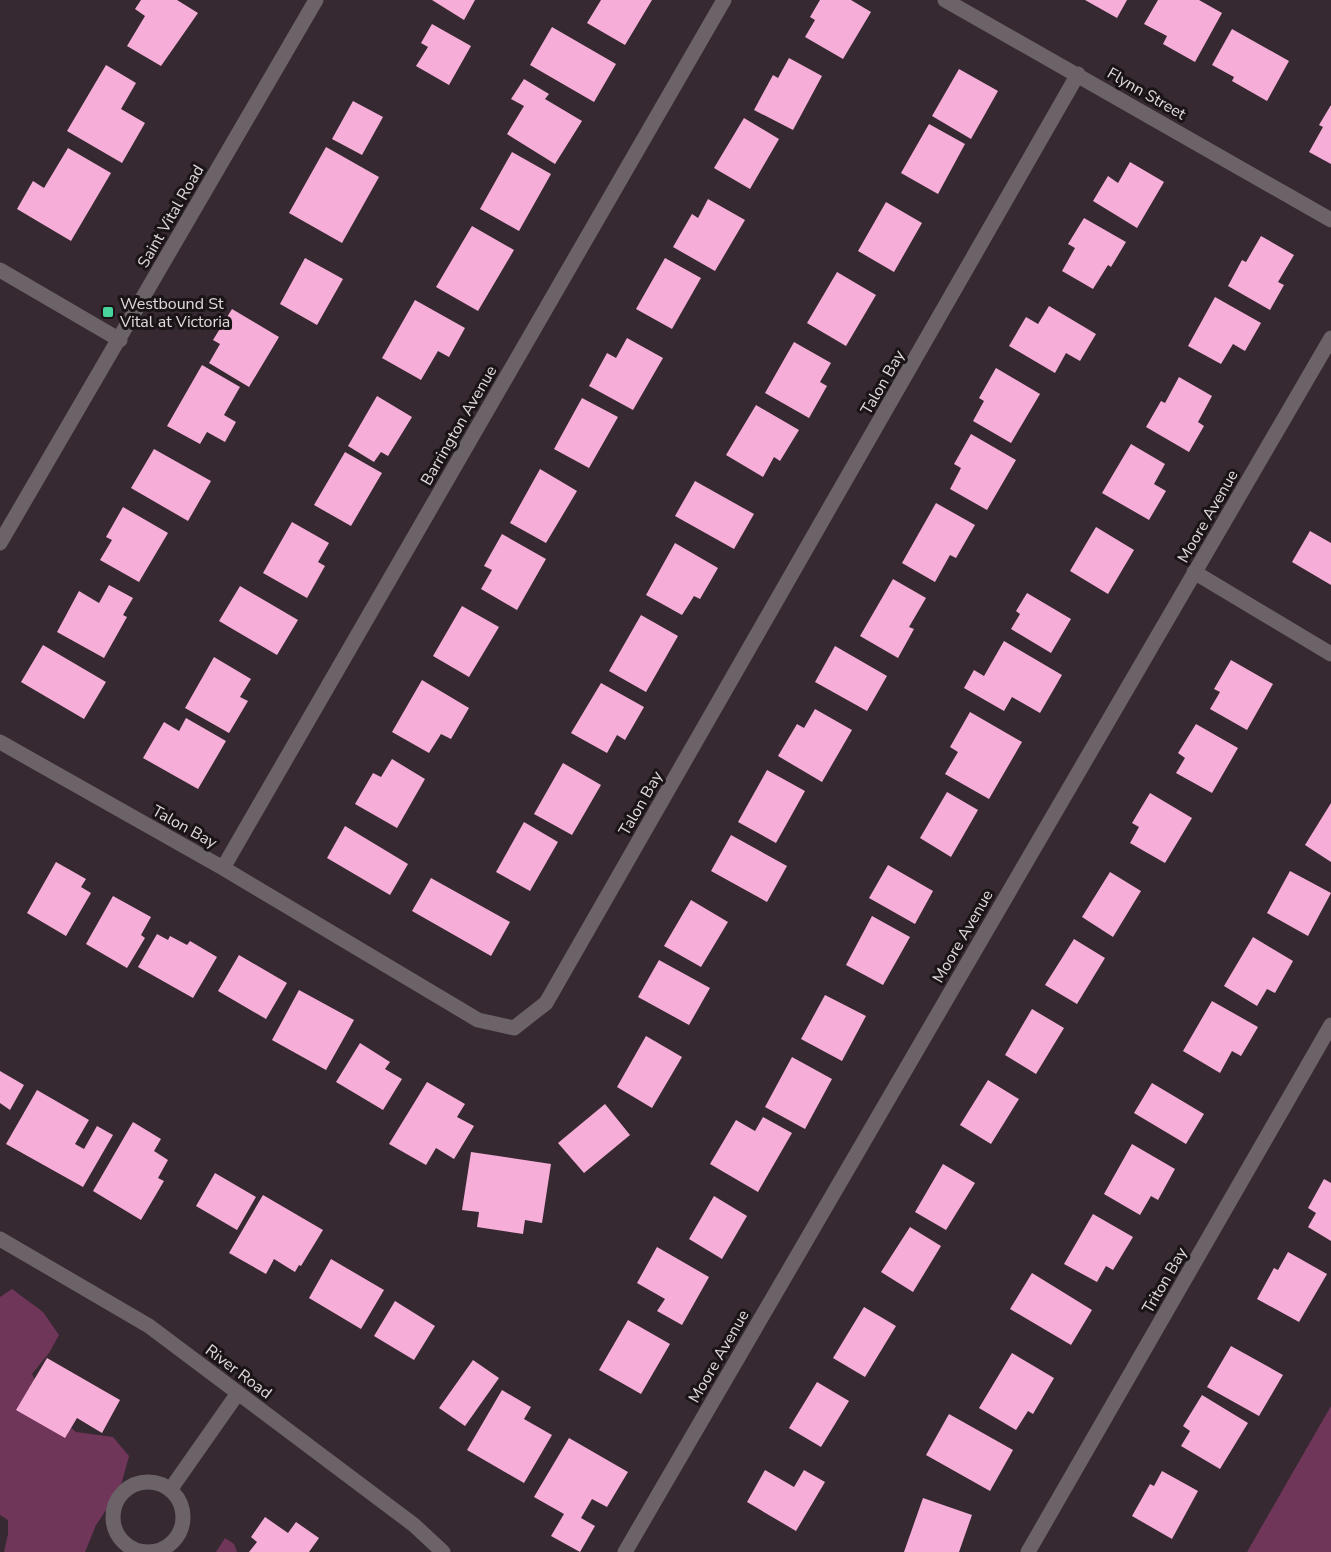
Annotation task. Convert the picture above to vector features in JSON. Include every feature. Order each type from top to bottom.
[{"type":"street","name":"Saint Vital Road","points":[[0,543],[316,0]]},
{"type":"street","name":"Barrington Avenue","points":[[223,868],[724,0]]},
{"type":"street","name":"Flynn Street","points":[[945,0],[1331,220]]},
{"type":"street","name":"Talon Bay","points":[[0,742],[223,868],[478,1020],[514,1028],[546,1003],[1078,74]]},
{"type":"street","points":[[0,270],[120,340]]},
{"type":"street","name":"Moore Avenue","points":[[625,1552],[1331,338]]},
{"type":"street","points":[[1194,572],[1331,654]]},
{"type":"street","name":"Triton Bay","points":[[1028,1552],[1331,1025]]},
{"type":"street","name":"River Road","points":[[0,1239],[149,1326],[414,1525],[443,1552]]},
{"type":"street","points":[[170,1490],[238,1393]]},
{"type":"street","points":[[149,1482],[170,1490],[182,1509],[180,1531],[165,1548],[147,1552],[130,1548],[115,1530],[112,1518],[120,1496],[128,1488],[149,1482]]},
{"type":"shaded area","points":[[12,1289],[43,1312],[59,1335],[49,1353],[32,1374],[50,1410],[76,1432],[113,1437],[129,1456],[120,1489],[96,1525],[85,1552],[4,1552],[8,1520],[0,1515],[0,1297]]},
{"type":"shaded area","points":[[1331,1406],[1331,1552],[1247,1552]]},
{"type":"shaded area","points":[[225,1538],[234,1544],[237,1552],[216,1552]]},
{"type":"building","points":[[141,0],[177,0],[198,13],[161,66],[127,46],[145,16],[135,9]]},
{"type":"building","points":[[432,0],[475,0],[464,20]]},
{"type":"building","points":[[601,0],[652,0],[625,45],[587,23]]},
{"type":"building","points":[[820,0],[851,0],[871,12],[843,59],[805,37],[815,20],[810,17]]},
{"type":"building","points":[[1085,0],[1127,0],[1117,18]]},
{"type":"building","points":[[1158,0],[1199,0],[1222,13],[1195,62],[1163,44],[1167,36],[1144,24]]},
{"type":"building","points":[[432,24],[471,46],[449,85],[416,66],[428,47],[421,43]]},
{"type":"building","points":[[552,27],[616,64],[594,102],[530,65]]},
{"type":"building","points":[[1232,29],[1289,61],[1267,101],[1232,81],[1234,77],[1212,65]]},
{"type":"building","points":[[789,58],[822,76],[793,130],[754,110],[773,75],[778,78]]},
{"type":"building","points":[[106,65],[136,83],[121,109],[145,123],[122,163],[67,131]]},
{"type":"building","points":[[959,69],[998,91],[971,139],[932,116]]},
{"type":"building","points":[[524,79],[549,94],[545,99],[582,121],[555,164],[507,134],[524,106],[511,99]]},
{"type":"building","points":[[353,101],[383,117],[362,155],[332,139]]},
{"type":"building","points":[[1331,105],[1331,164],[1309,152],[1323,127],[1319,125]]},
{"type":"building","points":[[744,118],[779,139],[750,189],[714,168]]},
{"type":"building","points":[[929,124],[965,144],[938,194],[901,173]]},
{"type":"building","points":[[326,147],[379,177],[342,243],[289,213]]},
{"type":"building","points":[[68,148],[111,173],[71,241],[17,209],[33,181],[44,188]]},
{"type":"building","points":[[512,152],[551,174],[519,231],[480,209]]},
{"type":"building","points":[[1130,162],[1164,182],[1137,228],[1093,201],[1108,176],[1118,183]]},
{"type":"building","points":[[708,199],[745,220],[715,271],[673,247],[692,214],[698,218]]},
{"type":"building","points":[[886,202],[922,223],[894,272],[858,251]]},
{"type":"building","points":[[1084,218],[1126,242],[1111,267],[1108,265],[1093,289],[1062,271],[1075,248],[1068,244]]},
{"type":"building","points":[[472,226],[514,250],[478,311],[436,287]]},
{"type":"building","points":[[1261,236],[1294,255],[1278,282],[1284,285],[1270,310],[1228,286],[1242,260],[1246,262]]},
{"type":"building","points":[[305,258],[343,279],[317,325],[280,304]]},
{"type":"building","points":[[665,258],[701,278],[672,329],[636,309]]},
{"type":"building","points":[[837,272],[876,295],[846,346],[807,323]]},
{"type":"building","points":[[1215,297],[1261,323],[1245,351],[1233,344],[1221,364],[1188,346]]},
{"type":"building","points":[[415,300],[465,328],[449,357],[438,351],[421,380],[382,358]]},
{"type":"building","points":[[1049,306],[1096,334],[1080,361],[1066,353],[1055,373],[1009,346],[1026,317],[1038,324]]},
{"type":"building","points":[[232,309],[279,337],[249,387],[209,363],[220,344],[213,340]]},
{"type":"building","points":[[627,338],[663,358],[633,410],[589,386],[607,353],[616,358]]},
{"type":"building","points":[[794,342],[831,363],[820,382],[827,386],[809,418],[765,393]]},
{"type":"building","points":[[202,365],[240,387],[224,415],[236,422],[225,442],[207,432],[200,444],[167,426]]},
{"type":"building","points":[[996,368],[1040,394],[1011,443],[973,421],[984,401],[979,398]]},
{"type":"building","points":[[1179,377],[1212,396],[1198,422],[1204,426],[1189,452],[1146,427],[1161,401],[1165,403]]},
{"type":"building","points":[[377,396],[412,417],[388,456],[381,452],[374,462],[348,446]]},
{"type":"building","points":[[582,398],[618,417],[589,468],[554,449]]},
{"type":"building","points":[[756,405],[799,430],[780,461],[774,457],[763,477],[726,455]]},
{"type":"building","points":[[971,434],[1016,460],[987,510],[950,489],[961,468],[954,464]]},
{"type":"building","points":[[1131,444],[1165,464],[1154,484],[1166,491],[1149,520],[1102,493]]},
{"type":"building","points":[[154,449],[211,481],[188,521],[131,488]]},
{"type":"building","points":[[345,452],[382,473],[351,526],[314,505]]},
{"type":"building","points":[[540,469],[577,491],[546,543],[510,523]]},
{"type":"building","points":[[695,481],[754,514],[734,549],[675,516]]},
{"type":"building","points":[[936,503],[975,525],[956,558],[950,555],[935,582],[902,563]]},
{"type":"building","points":[[123,507],[168,533],[139,582],[100,560],[112,540],[106,537]]},
{"type":"building","points":[[292,522],[329,543],[318,562],[325,566],[307,598],[263,573]]},
{"type":"building","points":[[1096,527],[1134,550],[1108,594],[1070,571]]},
{"type":"building","points":[[1310,531],[1331,543],[1331,585],[1292,562]]},
{"type":"building","points":[[502,534],[546,559],[517,610],[481,589],[492,570],[484,566]]},
{"type":"building","points":[[675,543],[718,568],[700,599],[694,596],[682,615],[646,595]]},
{"type":"building","points":[[893,579],[926,598],[909,627],[914,629],[898,658],[860,636]]},
{"type":"building","points":[[109,585],[133,598],[123,615],[127,617],[104,658],[57,632],[79,591],[99,603]]},
{"type":"building","points":[[240,586],[298,620],[277,655],[219,621]]},
{"type":"building","points":[[1027,593],[1071,619],[1051,653],[1011,629],[1020,614],[1016,611]]},
{"type":"building","points":[[462,606],[499,627],[469,677],[433,656]]},
{"type":"building","points":[[641,615],[678,636],[646,692],[609,671]]},
{"type":"building","points":[[1004,641],[1062,675],[1040,713],[1012,697],[1004,711],[964,688],[974,670],[984,676]]},
{"type":"building","points":[[43,645],[106,682],[84,719],[21,682]]},
{"type":"building","points":[[835,646],[887,676],[867,711],[815,682]]},
{"type":"building","points":[[214,657],[251,679],[240,697],[248,701],[229,733],[185,708]]},
{"type":"building","points":[[1231,660],[1273,684],[1247,730],[1210,709],[1220,692],[1214,689]]},
{"type":"building","points":[[422,680],[469,708],[451,739],[441,734],[429,753],[392,732]]},
{"type":"building","points":[[601,683],[644,707],[625,740],[617,735],[607,753],[571,733]]},
{"type":"building","points":[[815,709],[852,730],[822,782],[778,756],[797,724],[804,728]]},
{"type":"building","points":[[970,712],[1022,742],[989,799],[945,774],[958,752],[950,747]]},
{"type":"building","points":[[186,718],[226,741],[198,789],[143,758],[164,722],[179,731]]},
{"type":"building","points":[[1196,724],[1238,748],[1212,793],[1176,773],[1185,758],[1178,753]]},
{"type":"building","points":[[392,759],[425,779],[397,828],[355,804],[373,773],[381,777]]},
{"type":"building","points":[[563,763],[601,785],[572,835],[534,814]]},
{"type":"building","points":[[767,770],[805,791],[776,843],[738,822]]},
{"type":"building","points":[[947,792],[978,810],[951,857],[920,838]]},
{"type":"building","points":[[1150,793],[1192,818],[1165,863],[1130,843],[1139,827],[1132,823]]},
{"type":"building","points":[[1331,803],[1331,862],[1305,845]]},
{"type":"building","points":[[524,822],[558,842],[530,891],[496,872]]},
{"type":"building","points":[[345,826],[408,864],[390,895],[327,858]]},
{"type":"building","points":[[731,835],[787,866],[767,902],[711,871]]},
{"type":"building","points":[[56,862],[86,879],[81,887],[91,893],[66,936],[27,913]]},
{"type":"building","points":[[888,865],[933,891],[915,924],[869,898]]},
{"type":"building","points":[[1290,871],[1331,893],[1308,936],[1267,913]]},
{"type":"building","points":[[1110,872],[1141,891],[1113,937],[1082,917]]},
{"type":"building","points":[[431,878],[510,922],[491,956],[412,911]]},
{"type":"building","points":[[113,896],[151,917],[141,935],[145,938],[127,968],[86,944]]},
{"type":"building","points":[[691,900],[728,922],[701,967],[664,946]]},
{"type":"building","points":[[872,916],[910,937],[883,985],[846,965]]},
{"type":"building","points":[[157,934],[168,940],[170,936],[187,945],[190,941],[217,957],[193,998],[138,967]]},
{"type":"building","points":[[1253,937],[1293,961],[1275,993],[1267,989],[1257,1006],[1224,986]]},
{"type":"building","points":[[1074,939],[1105,958],[1077,1004],[1045,985]]},
{"type":"building","points":[[239,955],[287,983],[266,1019],[218,991]]},
{"type":"building","points":[[659,960],[710,988],[689,1025],[638,997]]},
{"type":"building","points":[[299,990],[354,1020],[326,1070],[272,1040]]},
{"type":"building","points":[[825,995],[866,1016],[842,1061],[801,1039]]},
{"type":"building","points":[[1212,1001],[1258,1027],[1241,1056],[1232,1051],[1220,1073],[1183,1051]]},
{"type":"building","points":[[1032,1009],[1064,1028],[1036,1074],[1005,1055]]},
{"type":"building","points":[[646,1036],[682,1057],[652,1108],[617,1087]]},
{"type":"building","points":[[360,1043],[390,1062],[385,1069],[402,1079],[383,1110],[336,1082]]},
{"type":"building","points":[[792,1057],[832,1079],[805,1129],[765,1107]]},
{"type":"building","points":[[0,1071],[24,1085],[10,1110],[0,1103]]},
{"type":"building","points":[[988,1080],[1019,1099],[991,1144],[960,1125]]},
{"type":"building","points":[[427,1082],[465,1104],[457,1117],[474,1126],[454,1159],[436,1148],[426,1165],[389,1144]]},
{"type":"building","points":[[1152,1083],[1204,1114],[1186,1144],[1134,1113]]},
{"type":"building","points":[[37,1090],[89,1120],[75,1144],[84,1149],[97,1126],[113,1135],[83,1187],[6,1144]]},
{"type":"building","points":[[605,1104],[630,1135],[584,1173],[558,1143]]},
{"type":"building","points":[[763,1117],[792,1133],[758,1192],[710,1164],[736,1120],[755,1131]]},
{"type":"building","points":[[133,1122],[161,1139],[154,1151],[168,1160],[158,1178],[164,1181],[141,1220],[93,1191]]},
{"type":"building","points":[[1132,1144],[1175,1169],[1158,1200],[1151,1196],[1140,1215],[1104,1194]]},
{"type":"building","points":[[471,1152],[551,1164],[542,1223],[525,1220],[523,1234],[477,1227],[479,1212],[462,1210]]},
{"type":"building","points":[[943,1164],[975,1183],[946,1230],[915,1212]]},
{"type":"building","points":[[215,1173],[256,1197],[237,1230],[196,1206]]},
{"type":"building","points":[[1324,1179],[1331,1183],[1331,1241],[1308,1227],[1316,1213],[1308,1208]]},
{"type":"building","points":[[263,1195],[323,1230],[295,1272],[274,1259],[266,1274],[229,1253]]},
{"type":"building","points":[[714,1196],[747,1216],[722,1259],[689,1239]]},
{"type":"building","points":[[1093,1214],[1133,1237],[1113,1270],[1106,1266],[1097,1282],[1064,1264]]},
{"type":"building","points":[[910,1227],[941,1246],[913,1292],[881,1272]]},
{"type":"building","points":[[657,1247],[709,1277],[682,1325],[657,1311],[665,1299],[637,1283]]},
{"type":"building","points":[[1288,1252],[1327,1274],[1299,1322],[1257,1299],[1274,1268],[1278,1270]]},
{"type":"building","points":[[331,1259],[384,1290],[361,1329],[309,1298]]},
{"type":"building","points":[[1032,1273],[1092,1310],[1071,1345],[1010,1309]]},
{"type":"building","points":[[395,1301],[435,1326],[414,1360],[374,1336]]},
{"type":"building","points":[[864,1307],[896,1326],[865,1377],[833,1358]]},
{"type":"building","points":[[628,1320],[670,1344],[641,1394],[599,1370]]},
{"type":"building","points":[[1231,1346],[1283,1375],[1259,1416],[1207,1387]]},
{"type":"building","points":[[1012,1353],[1054,1378],[1033,1414],[1028,1411],[1016,1430],[979,1408]]},
{"type":"building","points":[[47,1358],[120,1400],[102,1433],[77,1418],[65,1438],[16,1410]]},
{"type":"building","points":[[473,1360],[499,1378],[465,1426],[439,1408]]},
{"type":"building","points":[[817,1382],[849,1401],[821,1447],[789,1428]]},
{"type":"building","points":[[502,1390],[531,1407],[524,1419],[552,1435],[524,1483],[467,1450]]},
{"type":"building","points":[[1202,1395],[1248,1423],[1220,1469],[1181,1446],[1190,1431],[1183,1426]]},
{"type":"building","points":[[949,1414],[1013,1450],[990,1491],[926,1455]]},
{"type":"building","points":[[569,1438],[628,1472],[607,1507],[592,1499],[581,1518],[595,1526],[580,1552],[551,1536],[564,1514],[534,1497]]},
{"type":"building","points":[[765,1470],[794,1487],[804,1470],[825,1482],[796,1531],[747,1502]]},
{"type":"building","points":[[1162,1471],[1198,1491],[1172,1539],[1132,1516],[1150,1484],[1154,1486]]},
{"type":"building","points":[[923,1498],[972,1515],[959,1552],[904,1552]]},
{"type":"building","points":[[265,1517],[288,1533],[296,1522],[319,1538],[309,1552],[249,1552],[257,1542],[251,1537]]},
{"type":"place","name":"Westbound St Vital at Victoria","points":[[108,312]]}]
